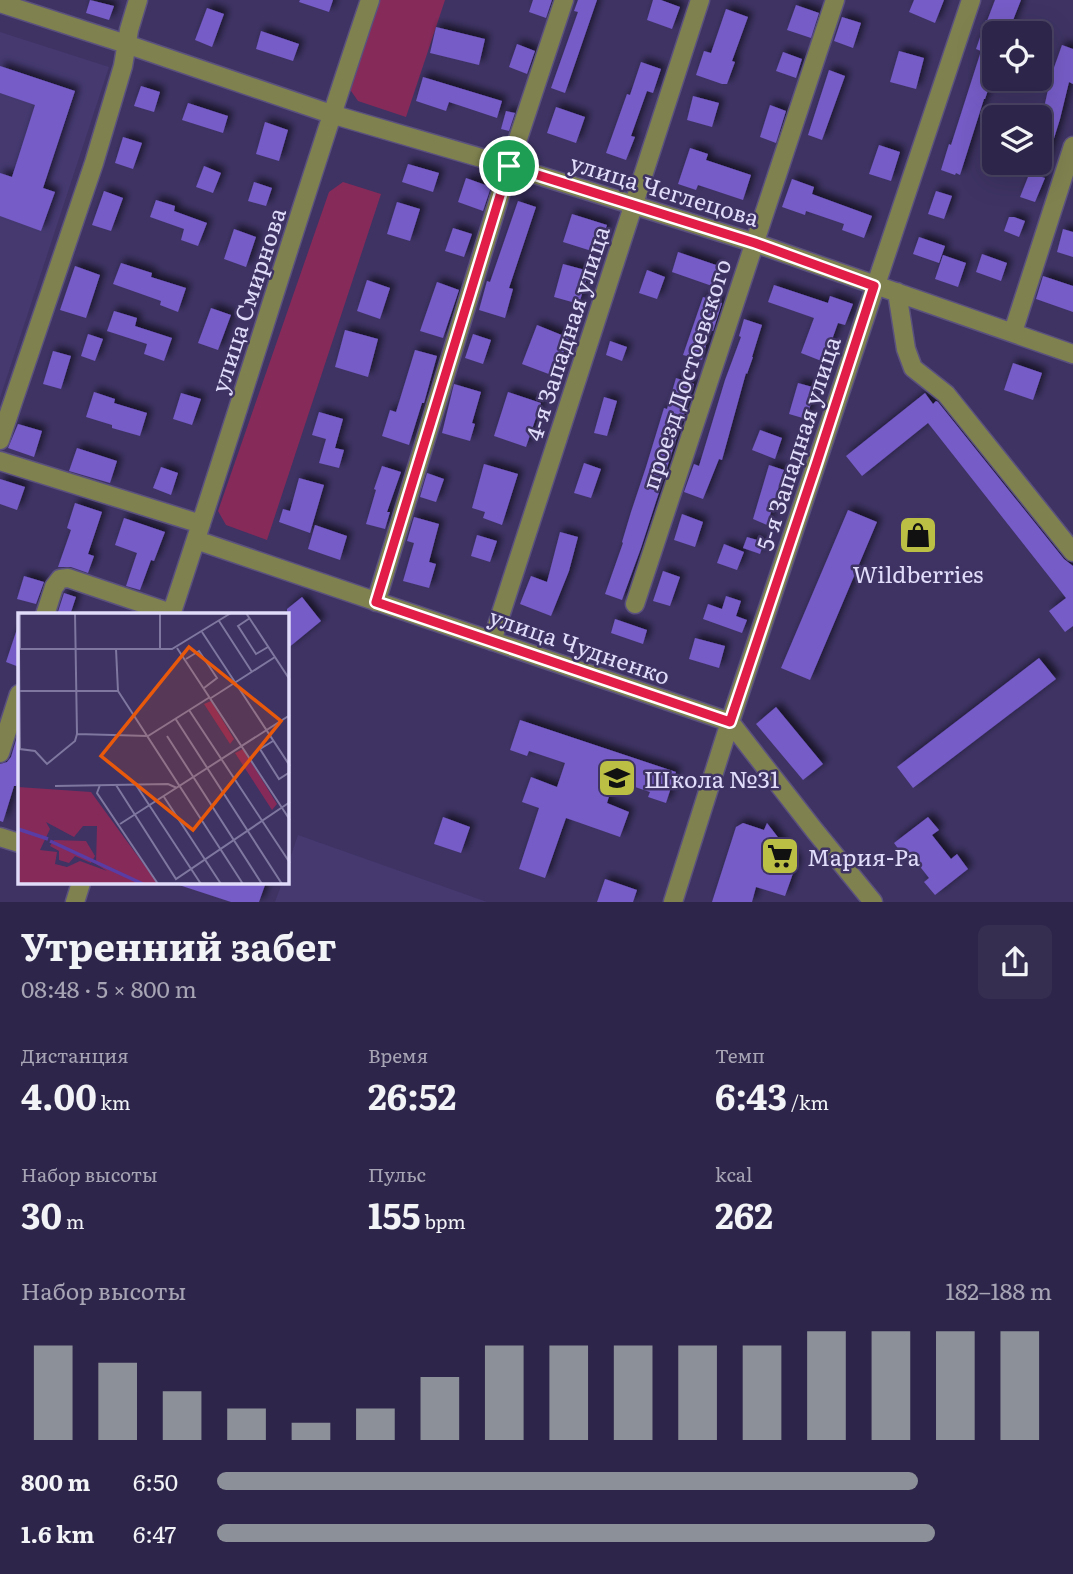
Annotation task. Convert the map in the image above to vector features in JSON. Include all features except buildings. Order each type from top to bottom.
[{"type":"street","points":[[0,440],[94,163],[123,66],[138,0]]},
{"type":"street","name":"улица Смирнова","points":[[171,613],[370,0]]},
{"type":"street","points":[[376,602],[509,166],[564,0]]},
{"type":"street","name":"4-я Западная улица","points":[[492,641],[700,0]]},
{"type":"street","name":"проезд Достоевского","points":[[635,604],[835,0]]},
{"type":"street","name":"5-я Западная улица","points":[[673,902],[874,286],[971,0]]},
{"type":"street","name":"улица Чеглецова","points":[[0,3],[331,114],[755,243],[1073,354]]},
{"type":"street","points":[[1013,332],[1073,146]]},
{"type":"street","points":[[897,292],[906,349],[913,368],[946,394],[1073,552]]},
{"type":"street","name":"улица Чудненко","points":[[0,461],[198,532],[376,602],[730,722]]},
{"type":"street","points":[[46,613],[54,587],[60,579],[68,578],[168,613]]},
{"type":"street","points":[[0,753],[18,697]]},
{"type":"street","points":[[730,722],[873,902]]},
{"type":"street","points":[[0,837],[18,844]]},
{"type":"street","points":[[75,902],[81,884]]},
{"type":"shaded area","points":[[380,0],[445,0],[406,117],[358,101],[349,88]]},
{"type":"shaded area","points":[[0,32],[109,67],[0,398]]},
{"type":"shaded area","points":[[343,182],[381,194],[267,540],[226,525],[218,511],[329,192]]},
{"type":"shaded area","points":[[298,835],[487,902],[275,902],[282,884],[289,884],[289,861]]},
{"type":"place","name":"Wildberries","points":[[918,535]]},
{"type":"place","name":"Школа №31","points":[[617,778]]},
{"type":"place","name":"Мария-Ра","points":[[780,856]]},
{"type":"route","points":[[509,166],[755,243],[874,286],[730,722],[376,602],[509,166]]}]
